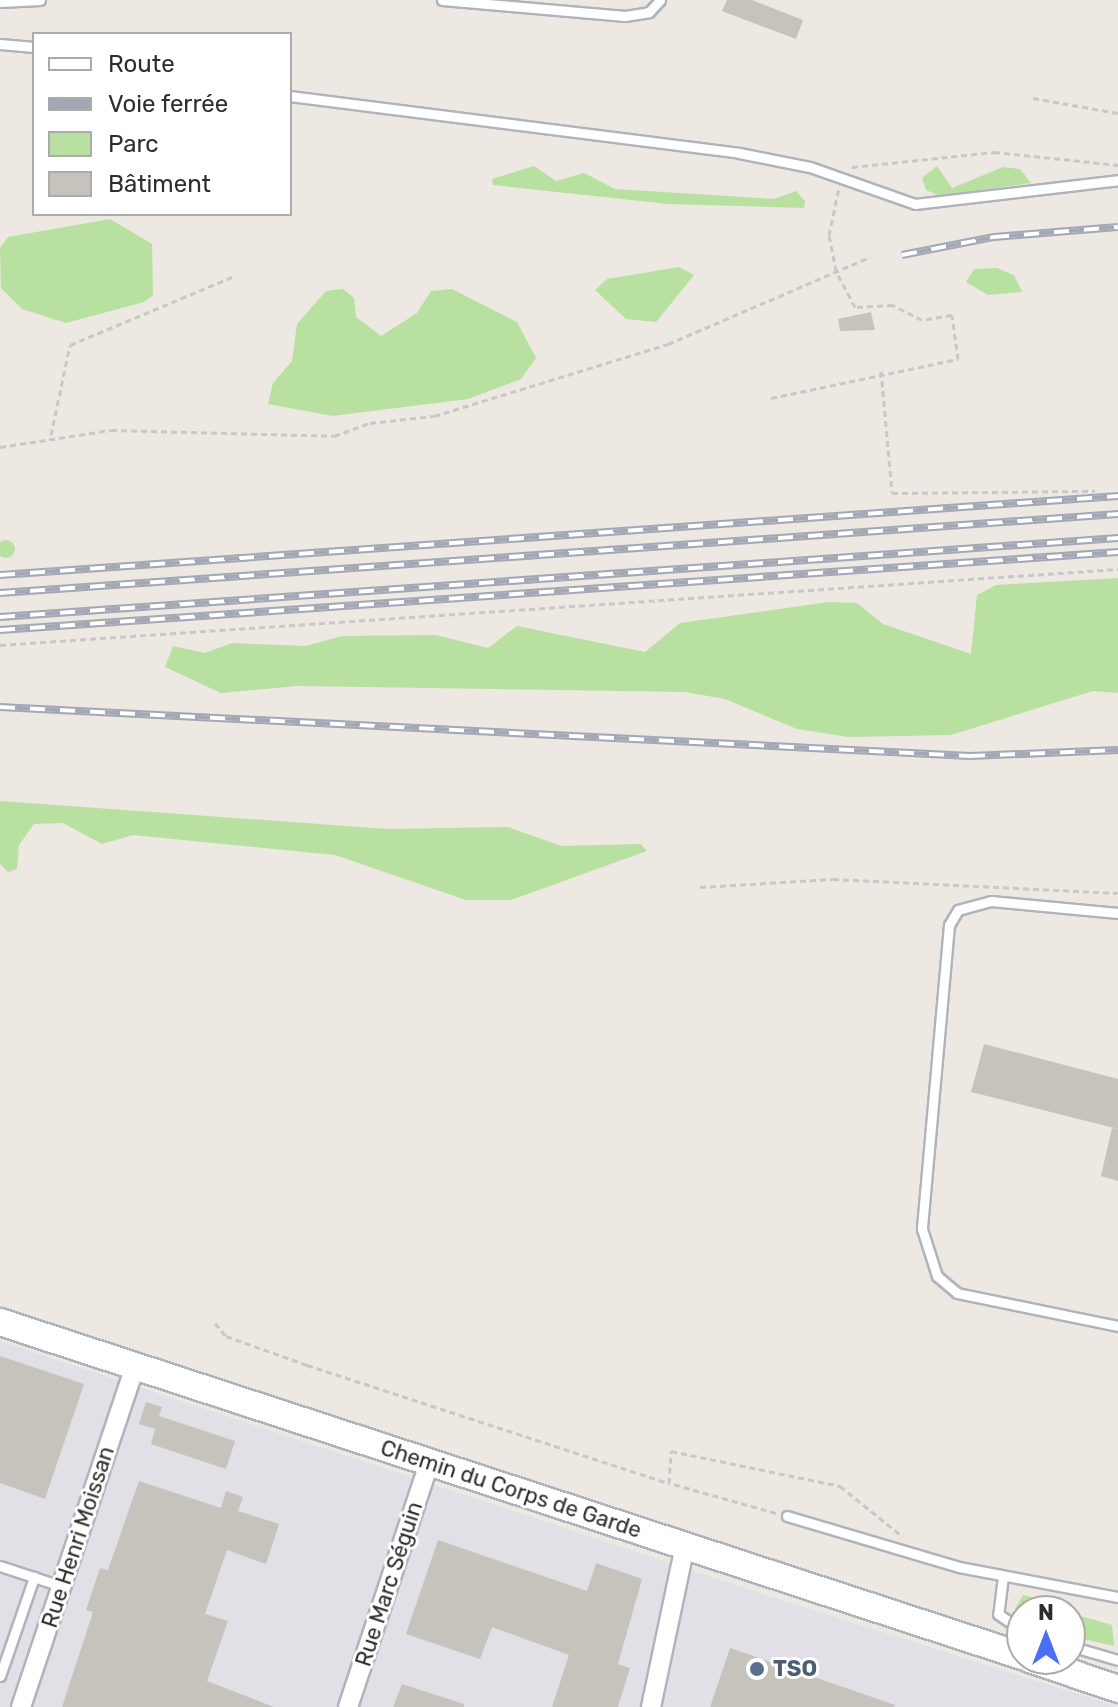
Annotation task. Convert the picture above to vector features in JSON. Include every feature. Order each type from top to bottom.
[{"type":"street","name":"Chemin du Corps de Garde","points":[[0,1322],[1006,1651]]},
{"type":"street","name":"Rue Henri Moissan","points":[[21,1707],[135,1367]]},
{"type":"street","name":"Rue Marc Séguin","points":[[348,1707],[430,1461]]},
{"type":"street","points":[[654,1706],[685,1546]]},
{"type":"street","points":[[1077,1675],[1118,1689]]},
{"type":"lane","points":[[0,2],[40,0]]},
{"type":"lane","points":[[442,0],[625,16],[649,12],[660,0]]},
{"type":"lane","points":[[0,44],[32,47]]},
{"type":"lane","points":[[292,96],[810,167],[915,204],[944,205],[1118,180]]},
{"type":"lane","points":[[1118,913],[991,901],[958,910],[949,925],[922,1229],[937,1276],[957,1293],[1118,1326]]},
{"type":"lane","points":[[787,1516],[1003,1576],[1118,1597]]},
{"type":"lane","points":[[0,1566],[61,1586]]},
{"type":"lane","points":[[1003,1576],[998,1614],[1006,1619]]},
{"type":"lane","points":[[0,1676],[34,1577]]},
{"type":"lane","points":[[1086,1651],[1118,1660]]},
{"type":"path","points":[[1033,98],[1118,113]]},
{"type":"path","points":[[810,167],[873,168],[994,152],[1118,165]]},
{"type":"path","points":[[771,398],[881,371],[958,359],[952,315],[922,320],[893,305],[860,310],[836,271],[829,220],[842,178]]},
{"type":"path","points":[[0,447],[51,435],[184,428],[334,436],[370,423],[434,416],[668,344],[870,257]]},
{"type":"path","points":[[51,435],[70,345],[232,277]]},
{"type":"path","points":[[881,371],[892,493],[1095,491]]},
{"type":"path","points":[[0,645],[1118,569]]},
{"type":"path","points":[[700,887],[833,879],[1118,893]]},
{"type":"path","points":[[215,1323],[226,1336],[266,1351],[669,1483],[787,1516]]},
{"type":"path","points":[[669,1483],[671,1451],[840,1486],[923,1556]]},
{"type":"shaded area","points":[[0,1341],[1006,1671],[1006,1675],[1017,1675],[1118,1707],[0,1707]]},
{"type":"green space","points":[[534,166],[556,181],[584,173],[615,189],[774,199],[796,191],[805,201],[804,208],[668,204],[493,185],[492,179]]},
{"type":"green space","points":[[937,166],[952,188],[1003,167],[1020,169],[1031,183],[940,196],[926,190],[922,178]]},
{"type":"green space","points":[[110,219],[152,244],[153,295],[144,302],[66,323],[22,309],[1,288],[0,248],[8,237]]},
{"type":"green space","points":[[679,267],[694,275],[656,322],[626,319],[595,290],[607,279]]},
{"type":"green space","points":[[997,268],[1014,275],[1022,292],[988,295],[966,282],[974,269]]},
{"type":"green space","points":[[343,289],[354,298],[356,317],[381,336],[417,313],[431,291],[452,289],[517,322],[536,358],[521,379],[468,399],[333,416],[268,404],[273,383],[292,361],[297,324],[326,291]]},
{"type":"green space","points":[[2,541],[10,541],[14,545],[14,553],[10,557],[-1,554]]},
{"type":"green space","points":[[1118,578],[1118,693],[1093,691],[951,735],[848,737],[797,729],[725,699],[685,692],[297,686],[221,693],[165,667],[173,646],[205,653],[232,643],[306,646],[342,636],[436,635],[488,648],[517,626],[645,652],[680,623],[829,602],[857,603],[883,624],[971,654],[977,595],[996,585]]},
{"type":"green space","points":[[0,801],[388,829],[508,827],[561,846],[641,844],[647,851],[511,900],[466,900],[335,855],[133,835],[102,844],[63,823],[34,824],[19,845],[17,869],[8,872],[0,864]]},
{"type":"green space","points":[[1086,1618],[1112,1625],[1114,1646],[1086,1640]]},
{"type":"building","points":[[727,0],[752,0],[803,20],[796,39],[722,11]]},
{"type":"building","points":[[871,312],[875,330],[840,331],[838,319]]},
{"type":"building","points":[[984,1044],[1118,1079],[1118,1129],[971,1092]]},
{"type":"building","points":[[1112,1128],[1118,1129],[1118,1181],[1101,1176]]},
{"type":"building","points":[[0,1356],[84,1384],[45,1499],[0,1483]]},
{"type":"building","points":[[146,1402],[162,1407],[159,1416],[235,1441],[226,1469],[151,1444],[155,1429],[139,1424]]},
{"type":"building","points":[[139,1481],[221,1508],[226,1491],[243,1497],[238,1511],[279,1524],[266,1564],[227,1550],[205,1614],[228,1621],[207,1681],[274,1707],[62,1707],[93,1612],[86,1610],[100,1568],[108,1570]]},
{"type":"building","points":[[438,1540],[587,1591],[596,1563],[642,1579],[618,1664],[630,1668],[618,1707],[552,1707],[569,1655],[492,1627],[480,1659],[406,1634]]},
{"type":"building","name":"TSO","points":[[730,1648],[895,1705],[710,1707]]},
{"type":"building","points":[[402,1684],[464,1704],[464,1707],[393,1707]]},
{"type":"railway","points":[[902,255],[994,237],[1118,227]]},
{"type":"railway","points":[[0,575],[1118,496]]},
{"type":"railway","points":[[0,593],[1118,514]]},
{"type":"railway","points":[[0,617],[1118,538]]},
{"type":"railway","points":[[0,630],[1118,552]]},
{"type":"railway","points":[[0,707],[970,756],[1118,750]]},
{"type":"place","name":"TSO","points":[[757,1669]]}]
